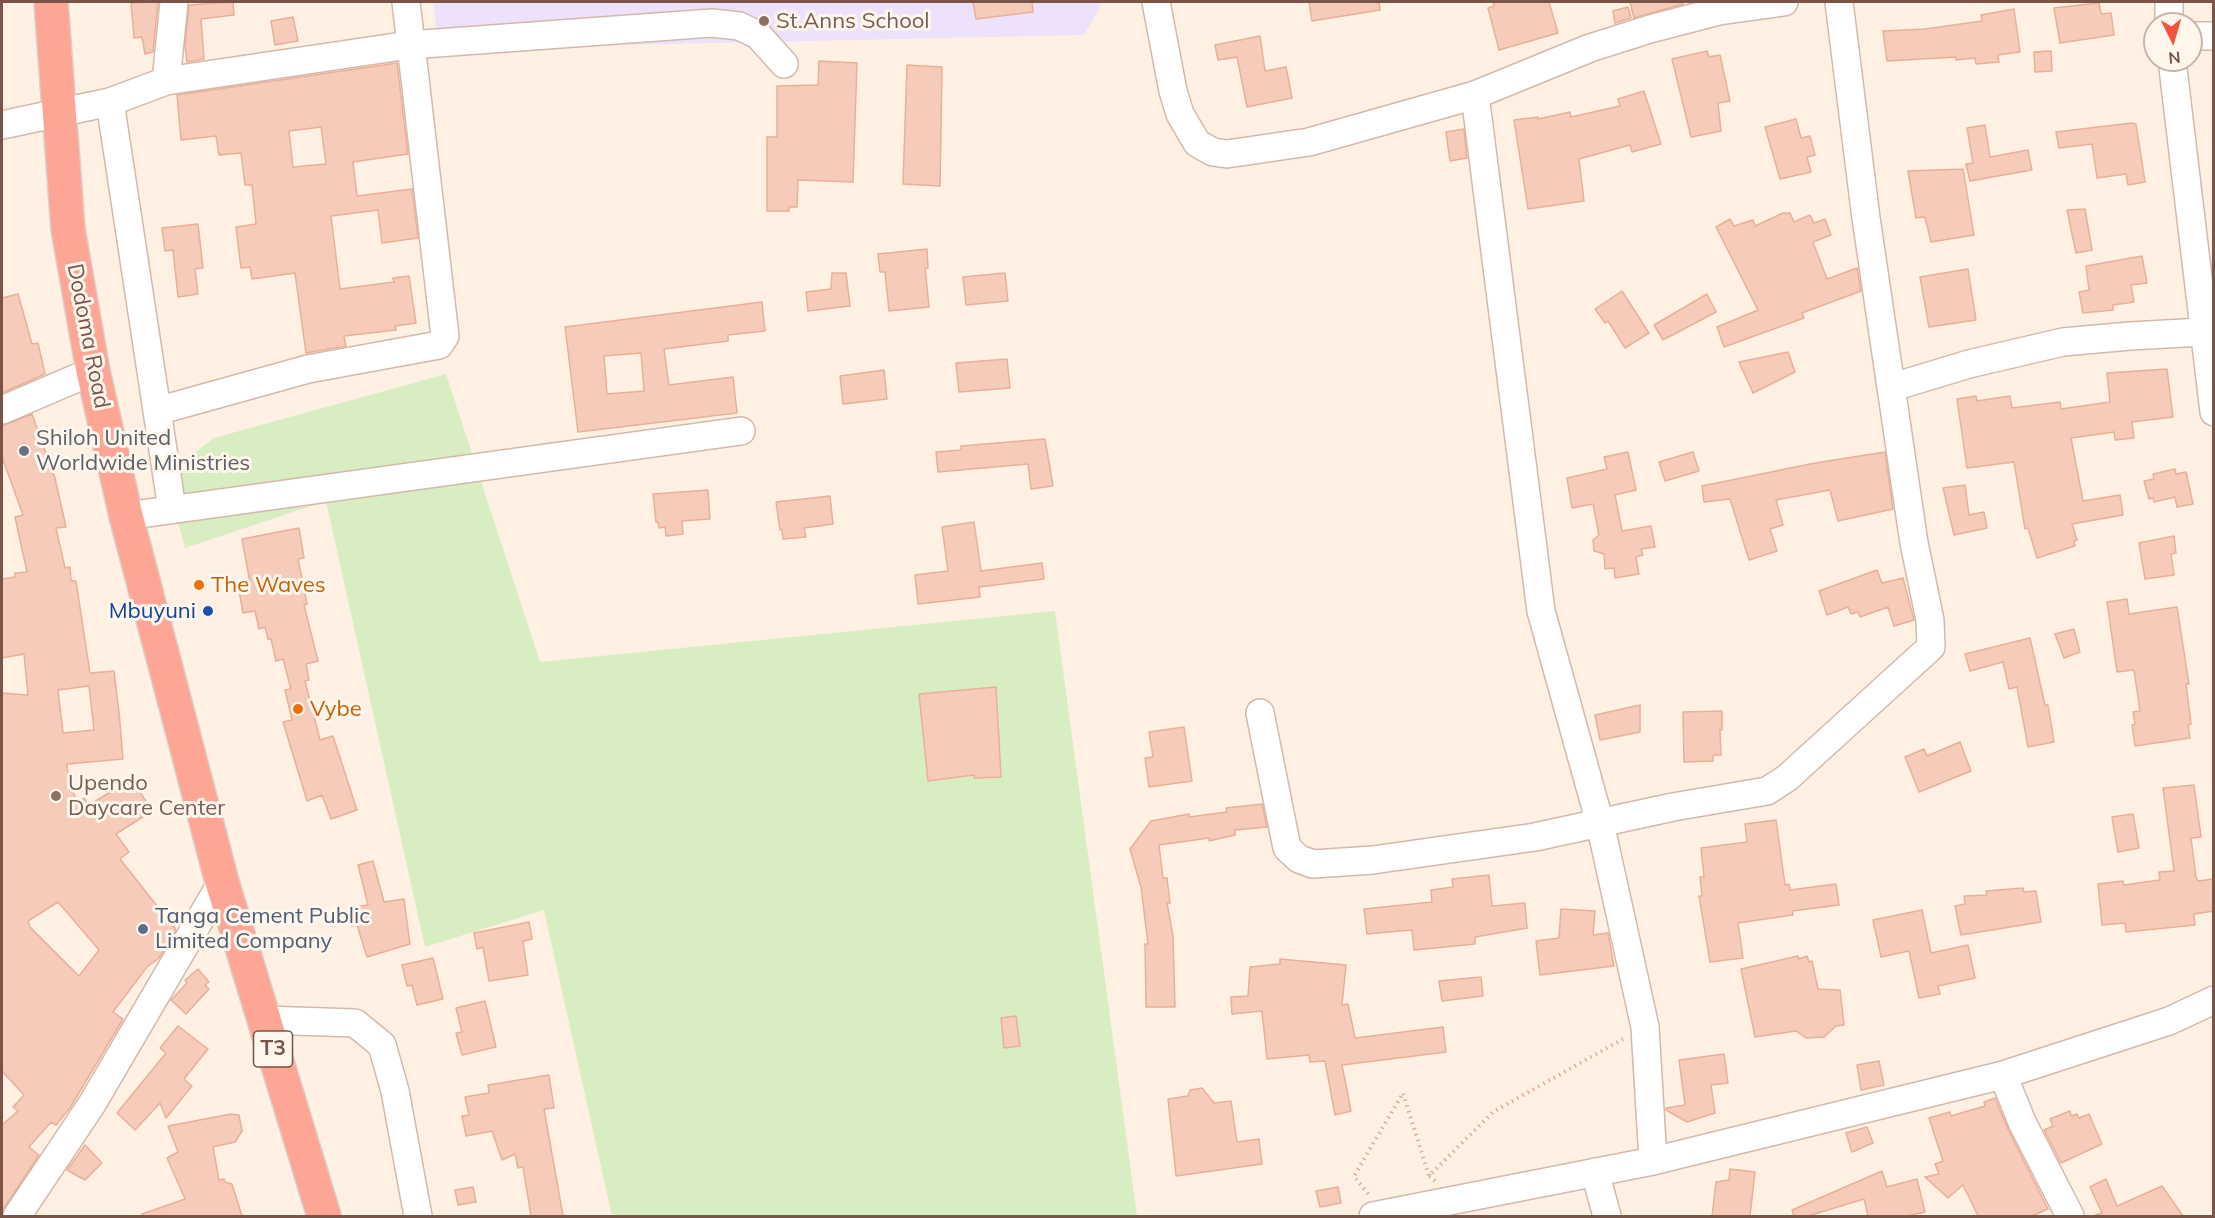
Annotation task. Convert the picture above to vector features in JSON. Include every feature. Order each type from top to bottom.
[{"type":"highway","name":"Dodoma Road","points":[[51,2],[68,229],[93,371],[126,516],[222,882],[324,1216]]},
{"type":"street","points":[[166,81],[174,2]]},
{"type":"street","points":[[157,411],[308,369],[440,345],[445,336],[409,45],[406,2]]},
{"type":"street","points":[[1156,2],[1169,72],[1180,114],[1197,143],[1213,152],[1227,154],[1309,142],[1475,95],[1590,48],[1650,29],[1719,11],[1784,2]]},
{"type":"street","points":[[1260,713],[1287,848],[1299,859],[1313,864],[1398,858],[1535,837],[1673,807],[1767,791],[1787,778],[1930,647],[1930,620],[1914,543],[1893,387],[1866,218],[1839,2]]},
{"type":"street","points":[[2,124],[110,102],[166,81],[409,45],[712,23],[739,26],[758,35],[783,64]]},
{"type":"street","points":[[2174,72],[2208,334],[2214,412]]},
{"type":"street","points":[[1475,95],[1541,611],[1600,823],[1644,1027],[1653,1161]]},
{"type":"street","points":[[110,102],[172,510]]},
{"type":"street","points":[[1893,387],[1969,364],[2063,342],[2208,334]]},
{"type":"street","points":[[2,410],[93,371]]},
{"type":"street","points":[[126,516],[741,431]]},
{"type":"street","points":[[17,1216],[92,1104],[222,882]]},
{"type":"street","points":[[1378,1216],[1653,1161],[2003,1075],[2169,1021],[2214,1000]]},
{"type":"street","points":[[264,1020],[355,1023],[382,1045],[395,1090],[417,1216]]},
{"type":"street","points":[[2003,1075],[2022,1122],[2070,1216]]},
{"type":"street","points":[[1595,1172],[1607,1216]]},
{"type":"path","points":[[1429,1176],[1493,1112],[1644,1027]]},
{"type":"path","points":[[1378,1216],[1354,1176],[1403,1093],[1429,1176],[1456,1200]]},
{"type":"shaded area","name":"St.Anns School","points":[[433,2],[1100,2],[1101,6],[1084,35],[439,49]]},
{"type":"green space","points":[[446,374],[540,662],[1055,611],[1137,1216],[612,1216],[544,910],[425,947],[326,501],[185,548],[166,475],[214,438]]},
{"type":"building","points":[[158,2],[153,52],[145,54],[142,37],[134,38],[131,3]]},
{"type":"building","points":[[233,2],[234,15],[201,19],[204,59],[187,62],[185,46],[189,5]]},
{"type":"building","points":[[973,2],[1032,2],[1033,12],[976,19]]},
{"type":"building","points":[[1309,2],[1379,2],[1380,10],[1312,21]]},
{"type":"building","points":[[1493,2],[1549,2],[1558,33],[1499,50],[1488,8],[1494,6]]},
{"type":"building","points":[[1630,2],[1683,2],[1683,4],[1634,18]]},
{"type":"building","points":[[2099,3],[2101,14],[2111,13],[2114,35],[2060,43],[2054,8]]},
{"type":"building","points":[[1628,7],[1631,18],[1615,23],[1613,11]]},
{"type":"building","points":[[2014,9],[2020,52],[1998,55],[1999,62],[1976,64],[1975,58],[1956,60],[1956,57],[1887,61],[1883,31],[1925,29],[1982,21],[1981,15]]},
{"type":"building","points":[[293,17],[298,41],[275,45],[271,21]]},
{"type":"building","points":[[1260,36],[1265,71],[1286,67],[1292,98],[1247,107],[1237,57],[1218,60],[1215,45]]},
{"type":"building","points":[[1707,51],[1709,57],[1720,55],[1730,101],[1718,103],[1721,131],[1691,137],[1672,59]]},
{"type":"building","points":[[2051,51],[2052,71],[2035,72],[2034,52]]},
{"type":"building","points":[[819,61],[857,63],[853,182],[798,180],[797,207],[789,207],[789,211],[767,211],[767,137],[777,137],[777,86],[818,85]]},
{"type":"building","points":[[397,63],[408,154],[353,162],[357,196],[412,189],[418,238],[382,243],[378,210],[331,216],[340,289],[394,282],[393,278],[409,276],[416,323],[395,326],[396,330],[344,336],[346,346],[306,353],[295,273],[252,279],[250,267],[241,268],[236,227],[256,224],[252,185],[245,185],[241,153],[219,155],[216,136],[181,140],[177,95]],"holes":[[[321,127],[326,164],[293,167],[289,131]]]},
{"type":"building","points":[[907,65],[942,67],[940,186],[903,184]]},
{"type":"building","points":[[1644,91],[1661,144],[1632,152],[1630,145],[1579,159],[1584,201],[1528,209],[1514,120],[1538,117],[1538,119],[1570,112],[1571,117],[1620,106],[1618,99]]},
{"type":"building","points":[[1796,119],[1801,138],[1810,136],[1815,155],[1807,157],[1811,172],[1780,179],[1765,127]]},
{"type":"building","points":[[2136,124],[2145,182],[2128,185],[2126,174],[2097,178],[2092,144],[2059,148],[2056,132]]},
{"type":"building","points":[[1985,125],[1990,157],[2028,150],[2032,170],[1970,181],[1966,164],[1973,163],[1967,128]]},
{"type":"building","points":[[1464,129],[1467,158],[1450,161],[1446,132]]},
{"type":"building","points":[[1963,169],[1974,235],[1931,242],[1925,217],[1916,218],[1908,171]]},
{"type":"building","points":[[2085,209],[2092,250],[2076,253],[2067,210]]},
{"type":"building","points":[[1783,213],[1790,213],[1794,222],[1810,215],[1814,223],[1825,219],[1831,235],[1813,242],[1827,279],[1857,268],[1861,291],[1802,313],[1804,318],[1724,347],[1717,327],[1758,310],[1716,227],[1730,219],[1734,226],[1753,220],[1755,226]]},
{"type":"building","points":[[198,224],[203,268],[195,269],[198,294],[178,297],[173,250],[165,251],[162,228]]},
{"type":"building","points":[[927,249],[928,268],[925,268],[929,307],[889,311],[885,272],[880,272],[878,254]]},
{"type":"building","points":[[2142,256],[2147,283],[2131,285],[2134,302],[2113,305],[2113,310],[2083,313],[2079,292],[2089,290],[2086,266]]},
{"type":"building","points":[[1968,269],[1976,320],[1929,327],[1920,277]]},
{"type":"building","points":[[832,273],[846,273],[850,306],[808,311],[806,292],[831,289]]},
{"type":"building","points":[[1005,273],[1008,301],[966,305],[963,277]]},
{"type":"building","points":[[1622,291],[1649,333],[1625,348],[1608,321],[1605,323],[1595,309]]},
{"type":"building","points":[[18,294],[32,344],[38,343],[45,374],[2,393],[2,298]]},
{"type":"building","points":[[1707,294],[1716,312],[1663,340],[1654,325]]},
{"type":"building","points":[[762,302],[765,331],[728,335],[728,341],[664,349],[669,385],[733,377],[737,413],[578,432],[565,327]],"holes":[[[641,353],[644,391],[607,394],[604,356]]]},
{"type":"building","points":[[1788,352],[1795,372],[1753,393],[1739,362]]},
{"type":"building","points":[[1007,359],[1010,388],[959,392],[956,363]]},
{"type":"building","points":[[2167,369],[2173,417],[2132,422],[2134,438],[2115,440],[2114,432],[2071,438],[2083,501],[2120,495],[2123,515],[2072,524],[2077,540],[2074,541],[2075,546],[2037,558],[2028,528],[2025,529],[2014,462],[1967,468],[1957,399],[1976,396],[1977,401],[2010,396],[2012,408],[2060,402],[2061,409],[2110,402],[2107,373]]},
{"type":"building","points":[[884,370],[887,399],[843,404],[840,376]]},
{"type":"building","points":[[32,414],[55,478],[66,527],[56,528],[65,568],[70,567],[71,581],[76,581],[90,673],[114,671],[123,759],[67,764],[69,784],[78,802],[84,798],[89,805],[132,779],[152,811],[116,834],[129,852],[120,859],[176,930],[159,958],[147,967],[113,1012],[123,1019],[70,1108],[56,1125],[51,1122],[29,1147],[39,1155],[2,1211],[2,1125],[18,1111],[13,1107],[24,1095],[2,1071],[2,693],[28,695],[24,654],[2,658],[2,579],[15,577],[15,573],[27,572],[15,517],[23,515],[2,457],[2,426]],"holes":[[[89,686],[94,730],[63,733],[58,690]],[[58,902],[99,950],[79,976],[30,927],[28,921]]]},
{"type":"building","points":[[1045,439],[1053,486],[1031,489],[1028,464],[938,472],[936,452],[961,450],[961,446]]},
{"type":"building","points":[[1628,452],[1636,490],[1615,495],[1622,531],[1651,526],[1655,547],[1641,549],[1643,555],[1636,557],[1639,574],[1615,578],[1614,568],[1605,569],[1604,554],[1594,551],[1593,540],[1599,535],[1593,504],[1572,508],[1567,478],[1607,469],[1604,457]]},
{"type":"building","points":[[1693,452],[1699,471],[1665,481],[1659,462]]},
{"type":"building","points":[[1885,452],[1893,509],[1838,521],[1830,490],[1776,500],[1783,525],[1770,529],[1777,551],[1749,560],[1730,499],[1704,502],[1702,486],[1815,463]]},
{"type":"building","points":[[2175,469],[2176,474],[2186,472],[2193,504],[2177,507],[2175,497],[2154,502],[2153,498],[2149,499],[2144,481],[2154,479],[2153,474]]},
{"type":"building","points":[[1965,485],[1969,515],[1984,512],[1987,528],[1954,535],[1943,488]]},
{"type":"building","points":[[708,490],[710,519],[682,521],[683,534],[666,536],[665,527],[659,528],[656,522],[653,494]]},
{"type":"building","points":[[830,496],[833,524],[804,528],[806,537],[783,539],[776,502]]},
{"type":"building","points":[[974,522],[981,571],[1042,563],[1044,579],[979,587],[980,597],[918,604],[915,575],[948,571],[942,527]]},
{"type":"building","points":[[299,528],[304,558],[298,559],[307,604],[304,605],[318,661],[306,664],[309,680],[305,681],[320,740],[333,736],[357,810],[331,819],[322,795],[307,801],[283,722],[292,720],[285,690],[291,689],[283,659],[276,661],[271,639],[268,639],[265,627],[259,629],[255,611],[243,613],[239,590],[251,588],[242,539]]},
{"type":"building","points":[[2174,536],[2176,553],[2171,554],[2174,575],[2145,579],[2139,543]]},
{"type":"building","points":[[1877,570],[1882,583],[1903,578],[1914,620],[1894,626],[1888,607],[1860,617],[1858,612],[1851,614],[1848,607],[1827,615],[1819,591]]},
{"type":"building","points":[[2127,599],[2129,614],[2177,607],[2189,684],[2186,684],[2191,724],[2188,725],[2190,738],[2135,746],[2133,712],[2140,711],[2134,670],[2117,672],[2107,602]]},
{"type":"building","points":[[2074,629],[2080,652],[2064,658],[2055,634]]},
{"type":"building","points":[[2030,638],[2045,705],[2048,705],[2054,742],[2028,747],[2017,687],[2009,689],[2003,662],[1970,671],[1965,654]]},
{"type":"building","points":[[996,687],[1001,777],[974,778],[974,775],[928,781],[919,694]]},
{"type":"building","points":[[1640,705],[1640,732],[1600,740],[1595,715]]},
{"type":"building","points":[[1722,711],[1721,755],[1713,755],[1713,761],[1684,762],[1683,712]]},
{"type":"building","points":[[1184,727],[1192,781],[1149,787],[1145,758],[1153,757],[1149,732]]},
{"type":"building","points":[[1960,742],[1971,771],[1919,792],[1905,757],[1924,749],[1927,756]]},
{"type":"building","points":[[2194,785],[2201,837],[2191,838],[2196,877],[2198,881],[2214,879],[2214,911],[2194,914],[2195,925],[2126,932],[2125,923],[2102,925],[2098,884],[2123,881],[2124,885],[2160,880],[2159,872],[2174,871],[2163,788]]},
{"type":"building","points":[[1262,804],[1267,827],[1235,830],[1235,835],[1209,841],[1209,838],[1159,845],[1163,878],[1167,878],[1170,903],[1167,903],[1173,936],[1175,1007],[1146,1007],[1145,944],[1148,944],[1141,887],[1130,849],[1151,821],[1189,814],[1189,817],[1227,812],[1226,808]]},
{"type":"building","points":[[2133,814],[2139,848],[2118,852],[2112,817]]},
{"type":"building","points":[[1776,820],[1785,885],[1789,884],[1790,890],[1836,884],[1839,905],[1792,911],[1793,915],[1738,923],[1743,958],[1710,962],[1699,896],[1702,896],[1700,877],[1704,877],[1701,848],[1747,842],[1745,824]]},
{"type":"building","points":[[373,861],[384,902],[404,899],[410,944],[367,957],[357,925],[352,926],[349,908],[368,905],[358,865]]},
{"type":"building","points":[[1489,875],[1492,906],[1525,903],[1527,928],[1475,937],[1475,944],[1414,950],[1412,930],[1367,934],[1364,909],[1432,902],[1431,890],[1453,887],[1452,879]]},
{"type":"building","points":[[2023,888],[2024,892],[2036,891],[2041,922],[1961,935],[1955,906],[1965,904],[1964,896],[1987,895],[1986,891]]},
{"type":"building","points":[[1561,909],[1595,911],[1593,935],[1608,933],[1614,966],[1540,975],[1536,941],[1559,938]]},
{"type":"building","points":[[1922,910],[1931,953],[1968,945],[1975,978],[1938,986],[1940,994],[1919,998],[1909,951],[1881,957],[1873,920]]},
{"type":"building","points":[[529,922],[532,939],[523,941],[528,975],[489,981],[483,947],[477,949],[474,933]]},
{"type":"building","points":[[1798,956],[1799,959],[1807,956],[1809,962],[1812,961],[1818,989],[1840,990],[1844,1025],[1836,1026],[1824,1037],[1806,1038],[1796,1031],[1755,1037],[1741,969]]},
{"type":"building","points":[[433,958],[443,999],[417,1005],[412,985],[407,986],[402,965]]},
{"type":"building","points":[[1280,959],[1346,965],[1342,1005],[1348,1004],[1355,1038],[1443,1027],[1446,1052],[1342,1065],[1351,1111],[1335,1115],[1325,1061],[1310,1062],[1309,1055],[1267,1059],[1262,1011],[1232,1014],[1231,997],[1248,996],[1250,967],[1280,964]]},
{"type":"building","points":[[198,969],[209,982],[205,985],[209,989],[186,1014],[171,1000],[187,983],[185,980]]},
{"type":"building","points":[[1481,977],[1483,996],[1442,1001],[1439,981]]},
{"type":"building","points":[[485,1001],[496,1047],[462,1055],[456,1033],[462,1032],[456,1008]]},
{"type":"building","points":[[1016,1016],[1020,1046],[1004,1048],[1001,1018]]},
{"type":"building","points":[[178,1026],[208,1049],[184,1079],[192,1086],[166,1118],[160,1103],[135,1130],[117,1113],[166,1053],[160,1048]]},
{"type":"building","points":[[1724,1054],[1728,1083],[1711,1085],[1715,1113],[1687,1122],[1666,1110],[1666,1108],[1685,1105],[1679,1060]]},
{"type":"building","points":[[1879,1061],[1884,1085],[1861,1090],[1857,1065]]},
{"type":"building","points":[[549,1075],[554,1108],[544,1109],[563,1216],[531,1216],[523,1167],[518,1168],[515,1154],[502,1160],[492,1131],[466,1136],[462,1116],[469,1115],[465,1097],[489,1093],[488,1085]]},
{"type":"building","points":[[1202,1088],[1214,1103],[1231,1101],[1237,1142],[1259,1139],[1262,1164],[1176,1176],[1168,1099],[1188,1096],[1190,1090]]},
{"type":"building","points":[[1995,1098],[2048,1209],[2032,1216],[1978,1216],[1963,1185],[1948,1198],[1925,1177],[1939,1174],[1935,1164],[1943,1161],[1929,1118],[1950,1112],[1951,1116],[1985,1106],[1984,1102]]},
{"type":"building","points":[[2070,1111],[2071,1116],[2077,1114],[2079,1118],[2089,1114],[2102,1144],[2061,1163],[2044,1130],[2053,1126],[2050,1119]]},
{"type":"building","points":[[231,1114],[239,1115],[242,1131],[235,1142],[213,1147],[219,1180],[224,1179],[225,1182],[232,1184],[242,1216],[142,1216],[142,1214],[185,1199],[167,1158],[178,1152],[168,1126]]},
{"type":"building","points":[[1867,1127],[1873,1143],[1852,1152],[1846,1133]]},
{"type":"building","points":[[85,1145],[102,1163],[85,1180],[67,1170]]},
{"type":"building","points":[[1730,1169],[1755,1172],[1750,1216],[1712,1216],[1716,1182],[1729,1180]]},
{"type":"building","points":[[1882,1171],[1887,1187],[1917,1179],[1925,1212],[1907,1216],[1868,1216],[1864,1199],[1808,1216],[1794,1216],[1792,1210]]},
{"type":"building","points":[[2106,1179],[2117,1206],[2162,1186],[2183,1216],[2093,1216],[2102,1213],[2090,1187]]},
{"type":"building","points":[[473,1187],[476,1202],[458,1205],[455,1190]]},
{"type":"building","points":[[1338,1187],[1341,1203],[1320,1207],[1316,1191]]},
{"type":"place","name":"St.Anns School","points":[[764,21]]},
{"type":"place","name":"Shiloh United Worldwide Ministries","points":[[24,451]]},
{"type":"place","name":"The Waves","points":[[199,585]]},
{"type":"place","name":"Mbuyuni","points":[[208,611]]},
{"type":"place","name":"Vybe","points":[[298,709]]},
{"type":"place","name":"Upendo Daycare Center","points":[[56,796]]},
{"type":"place","name":"Tanga Cement Public Limited Company","points":[[143,929]]}]
